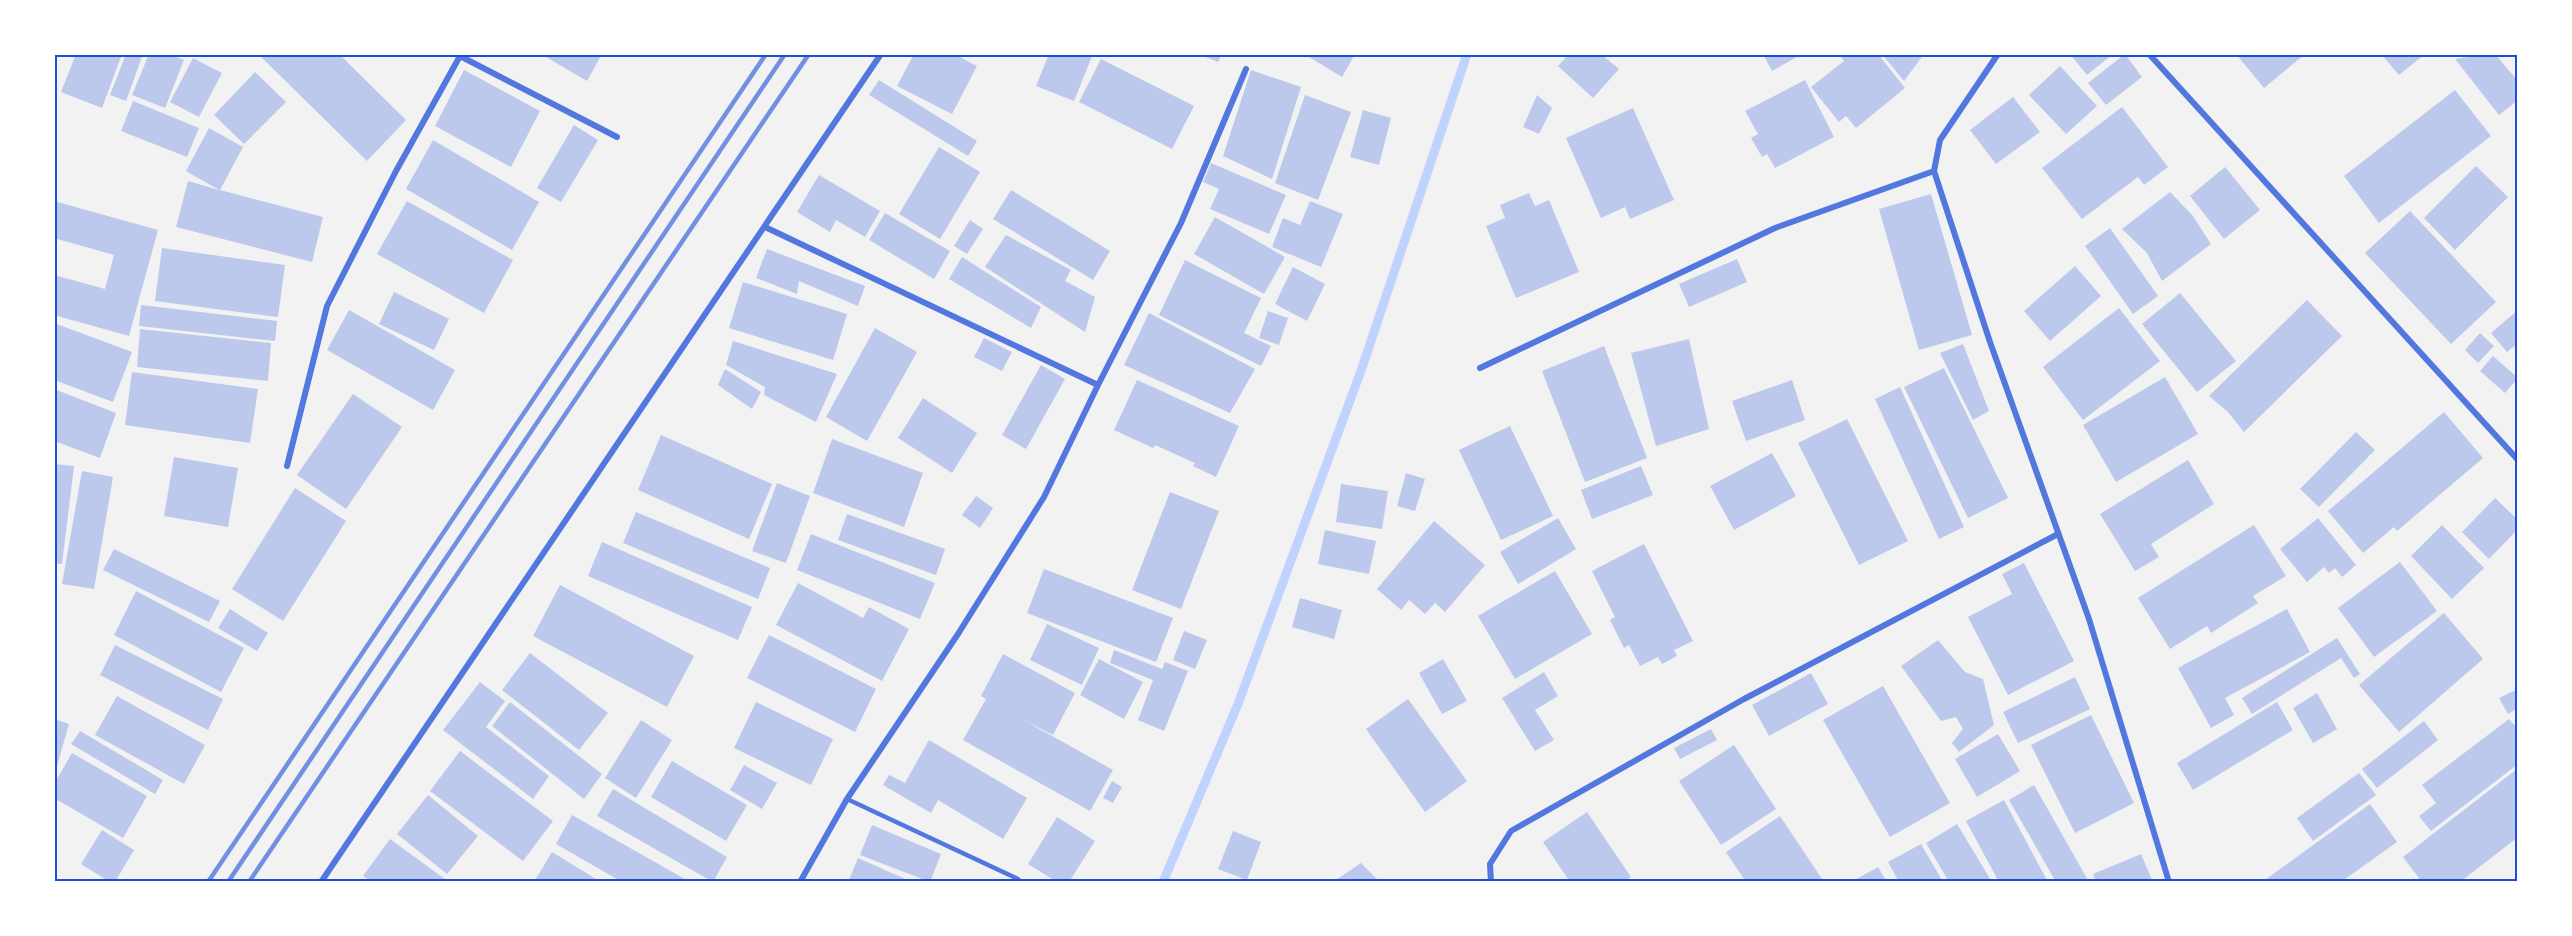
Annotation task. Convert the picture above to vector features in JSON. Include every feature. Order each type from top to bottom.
[{"type":"street","points":[[321,882],[881,54]]},
{"type":"street","points":[[1998,54],[1940,140],[1934,171],[1990,342],[2108,675],[2169,882]]},
{"type":"street","points":[[2149,54],[2518,460]]},
{"type":"street","points":[[287,466],[327,306],[458,55],[617,137]]},
{"type":"street","points":[[800,882],[847,799],[958,634],[1044,497],[1181,223],[1246,69]]},
{"type":"street","points":[[1480,368],[1775,228],[1934,171]]},
{"type":"street","points":[[765,228],[1098,385]]},
{"type":"street","points":[[1491,882],[1490,864],[1511,831],[1744,699],[2058,534]]},
{"type":"lane","points":[[847,799],[1018,879]]},
{"type":"building","points":[[76,54],[122,54],[102,108],[61,92]]},
{"type":"building","points":[[126,54],[143,54],[126,101],[110,95]]},
{"type":"building","points":[[149,54],[169,54],[184,60],[165,108],[132,95]]},
{"type":"building","points":[[258,54],[339,54],[406,120],[367,161]]},
{"type":"building","points":[[541,54],[602,54],[587,81]]},
{"type":"building","points":[[914,54],[954,54],[977,66],[952,114],[897,86]]},
{"type":"building","points":[[1049,54],[1093,54],[1074,101],[1036,86]]},
{"type":"building","points":[[1198,54],[1222,54],[1218,62]]},
{"type":"building","points":[[1304,54],[1355,54],[1342,77]]},
{"type":"building","points":[[1569,54],[1601,54],[1619,69],[1593,98],[1558,66]]},
{"type":"building","points":[[1763,54],[1802,54],[1772,71]]},
{"type":"building","points":[[1878,54],[1905,88],[1856,128],[1846,116],[1839,122],[1811,87],[1844,61],[1839,55]]},
{"type":"building","points":[[1882,54],[1924,54],[1904,81]]},
{"type":"building","points":[[2070,54],[2113,54],[2087,75]]},
{"type":"building","points":[[2125,54],[2142,77],[2106,105],[2088,83]]},
{"type":"building","points":[[2236,54],[2305,54],[2264,88]]},
{"type":"building","points":[[2381,54],[2425,54],[2399,75]]},
{"type":"building","points":[[2495,54],[2518,81],[2518,100],[2499,115],[2455,59]]},
{"type":"building","points":[[193,58],[222,73],[199,117],[170,102]]},
{"type":"building","points":[[1101,59],[1194,106],[1172,149],[1079,102]]},
{"type":"building","points":[[2060,66],[2097,106],[2066,134],[2029,95]]},
{"type":"building","points":[[464,70],[540,111],[511,167],[435,126]]},
{"type":"building","points":[[1251,70],[1301,87],[1272,179],[1223,156]]},
{"type":"building","points":[[255,72],[286,102],[244,144],[214,115]]},
{"type":"building","points":[[879,80],[977,141],[968,156],[869,95]]},
{"type":"building","points":[[1805,80],[1834,137],[1775,168],[1767,154],[1762,157],[1751,138],[1758,134],[1745,111]]},
{"type":"building","points":[[2455,90],[2491,136],[2379,223],[2344,176]]},
{"type":"building","points":[[1305,95],[1351,112],[1318,200],[1275,183]]},
{"type":"building","points":[[1537,95],[1552,108],[1539,134],[1523,127]]},
{"type":"building","points":[[2013,97],[2040,132],[1996,164],[1970,130]]},
{"type":"building","points":[[133,101],[199,128],[187,157],[121,131]]},
{"type":"building","points":[[2122,107],[2168,167],[2144,185],[2138,177],[2082,219],[2042,168]]},
{"type":"building","points":[[1633,108],[1674,200],[1630,219],[1625,207],[1601,218],[1566,138]]},
{"type":"building","points":[[1363,110],[1391,118],[1379,165],[1350,157]]},
{"type":"building","points":[[574,125],[598,140],[561,202],[537,188]]},
{"type":"building","points":[[209,128],[243,147],[220,190],[323,217],[312,262],[176,227],[188,181],[219,190],[186,171]]},
{"type":"building","points":[[433,140],[539,202],[512,250],[406,189]]},
{"type":"building","points":[[939,147],[980,172],[940,239],[899,214]]},
{"type":"building","points":[[1211,163],[1286,195],[1269,234],[1210,209],[1219,189],[1203,182]]},
{"type":"building","points":[[2476,166],[2508,197],[2455,250],[2424,218]]},
{"type":"building","points":[[2225,167],[2260,210],[2224,239],[2190,196]]},
{"type":"building","points":[[819,175],[880,211],[865,237],[836,220],[830,232],[797,212]]},
{"type":"building","points":[[1011,190],[1110,251],[1093,280],[993,219]]},
{"type":"building","points":[[2170,192],[2193,216],[2211,244],[2162,281],[2147,253],[2122,229]]},
{"type":"building","points":[[1529,193],[1535,206],[1549,200],[1579,272],[1516,298],[1486,226],[1505,218],[1500,205]]},
{"type":"building","points":[[1931,194],[1972,335],[1919,350],[1879,209]]},
{"type":"building","points":[[54,201],[158,230],[129,336],[54,315],[54,275],[105,289],[114,255],[54,238]]},
{"type":"building","points":[[407,201],[513,260],[484,313],[377,254]]},
{"type":"building","points":[[1310,201],[1343,214],[1321,267],[1272,247],[1283,218],[1300,225]]},
{"type":"building","points":[[2410,211],[2496,302],[2451,344],[2365,253]]},
{"type":"building","points":[[885,213],[950,251],[934,279],[869,240]]},
{"type":"building","points":[[1215,217],[1285,257],[1264,294],[1194,254]]},
{"type":"building","points":[[970,220],[983,229],[967,254],[954,246]]},
{"type":"building","points":[[2110,228],[2158,296],[2133,314],[2085,246]]},
{"type":"building","points":[[1006,235],[1071,270],[1065,281],[1095,297],[1085,332],[985,267]]},
{"type":"building","points":[[162,248],[285,265],[278,317],[155,301]]},
{"type":"building","points":[[767,249],[865,286],[858,306],[799,281],[797,294],[756,278]]},
{"type":"building","points":[[962,257],[1041,307],[1031,328],[949,279]]},
{"type":"building","points":[[1737,259],[1747,282],[1689,307],[1679,284]]},
{"type":"building","points":[[1185,260],[1261,298],[1244,333],[1271,346],[1261,366],[1159,315]]},
{"type":"building","points":[[2075,266],[2101,296],[2050,341],[2024,311]]},
{"type":"building","points":[[1293,267],[1325,284],[1307,321],[1275,304]]},
{"type":"building","points":[[743,282],[847,314],[833,360],[729,328]]},
{"type":"building","points":[[394,292],[449,319],[434,350],[379,324]]},
{"type":"building","points":[[2180,293],[2236,361],[2197,392],[2142,324]]},
{"type":"building","points":[[2307,300],[2342,336],[2244,432],[2228,412],[2209,396]]},
{"type":"building","points":[[141,305],[277,321],[275,341],[139,326]]},
{"type":"building","points":[[2119,308],[2160,361],[2083,420],[2043,367]]},
{"type":"building","points":[[349,310],[455,370],[433,410],[327,350]]},
{"type":"building","points":[[2518,310],[2518,343],[2507,352],[2491,333]]},
{"type":"building","points":[[1268,311],[1288,318],[1279,345],[1259,338]]},
{"type":"building","points":[[1149,313],[1255,369],[1230,413],[1124,365]]},
{"type":"building","points":[[54,323],[132,352],[113,402],[54,380]]},
{"type":"building","points":[[875,328],[917,352],[867,441],[826,417]]},
{"type":"building","points":[[140,329],[271,343],[268,381],[137,367]]},
{"type":"building","points":[[2480,333],[2494,346],[2478,363],[2465,350]]},
{"type":"building","points":[[984,338],[1012,352],[1002,371],[974,357]]},
{"type":"building","points":[[1689,339],[1709,429],[1656,446],[1631,353]]},
{"type":"building","points":[[733,341],[837,374],[816,422],[764,395],[765,387],[726,365]]},
{"type":"building","points":[[1963,344],[1989,411],[1973,420],[1940,353]]},
{"type":"building","points":[[1604,346],[1647,458],[1585,482],[1542,371]]},
{"type":"building","points":[[2493,356],[2518,378],[2505,393],[2480,371]]},
{"type":"building","points":[[1041,365],[1065,379],[1026,449],[1002,435]]},
{"type":"building","points":[[1944,368],[2008,498],[1968,518],[1904,387]]},
{"type":"building","points":[[725,369],[761,392],[752,409],[718,385]]},
{"type":"building","points":[[132,372],[258,389],[250,443],[125,425]]},
{"type":"building","points":[[2165,377],[2198,434],[2116,482],[2083,425]]},
{"type":"building","points":[[1137,380],[1239,426],[1216,477],[1193,466],[1195,463],[1155,445],[1153,448],[1114,430]]},
{"type":"building","points":[[1792,380],[1805,420],[1746,441],[1732,401]]},
{"type":"building","points":[[1900,387],[1964,527],[1939,539],[1875,399]]},
{"type":"building","points":[[54,389],[116,413],[100,458],[54,441]]},
{"type":"building","points":[[353,394],[402,427],[346,509],[297,475]]},
{"type":"building","points":[[923,398],[977,433],[952,473],[898,438]]},
{"type":"building","points":[[2444,412],[2483,458],[2397,531],[2394,527],[2363,553],[2328,511]]},
{"type":"building","points":[[1847,419],[1908,541],[1859,565],[1798,443]]},
{"type":"building","points":[[1510,426],[1553,516],[1501,540],[1459,450]]},
{"type":"building","points":[[2356,432],[2375,450],[2319,507],[2300,489]]},
{"type":"building","points":[[661,435],[772,484],[749,539],[638,490]]},
{"type":"building","points":[[832,439],[923,473],[904,527],[813,493]]},
{"type":"building","points":[[1772,453],[1796,496],[1734,530],[1710,486]]},
{"type":"building","points":[[174,457],[238,468],[228,527],[164,516]]},
{"type":"building","points":[[2188,460],[2214,504],[2151,544],[2159,557],[2135,571],[2100,514]]},
{"type":"building","points":[[54,464],[74,466],[62,564],[54,563]]},
{"type":"building","points":[[1641,466],[1653,495],[1592,519],[1581,490]]},
{"type":"building","points":[[82,471],[113,477],[94,589],[62,584]]},
{"type":"building","points":[[1406,473],[1425,479],[1415,511],[1397,506]]},
{"type":"building","points":[[777,483],[810,496],[786,563],[752,551]]},
{"type":"building","points":[[1341,484],[1388,491],[1382,529],[1336,522]]},
{"type":"building","points":[[295,488],[346,521],[283,621],[232,589]]},
{"type":"building","points":[[1170,492],[1219,511],[1181,609],[1132,590]]},
{"type":"building","points":[[976,496],[993,508],[980,528],[962,515]]},
{"type":"building","points":[[2495,498],[2518,520],[2518,529],[2489,559],[2462,532]]},
{"type":"building","points":[[636,512],[770,568],[758,599],[623,543]]},
{"type":"building","points":[[847,514],[945,549],[936,575],[838,540]]},
{"type":"building","points":[[1558,518],[1576,549],[1518,584],[1500,552]]},
{"type":"building","points":[[2318,518],[2356,565],[2342,577],[2335,568],[2329,573],[2324,567],[2307,582],[2280,549]]},
{"type":"building","points":[[1434,521],[1485,565],[1445,612],[1435,603],[1425,614],[1409,600],[1401,610],[1377,589]]},
{"type":"building","points":[[2254,525],[2286,576],[2253,596],[2258,603],[2211,633],[2207,626],[2170,649],[2138,598]]},
{"type":"building","points":[[2442,525],[2484,568],[2452,599],[2411,556]]},
{"type":"building","points":[[1325,530],[1376,541],[1369,574],[1318,564]]},
{"type":"building","points":[[811,534],[935,583],[920,619],[797,570]]},
{"type":"building","points":[[602,542],[752,607],[738,640],[588,576]]},
{"type":"building","points":[[1644,544],[1693,641],[1674,650],[1677,656],[1662,664],[1658,657],[1640,666],[1629,645],[1624,648],[1610,620],[1615,617],[1592,571]]},
{"type":"building","points":[[114,549],[220,601],[209,622],[103,570]]},
{"type":"building","points":[[2400,562],[2437,611],[2374,657],[2338,608]]},
{"type":"building","points":[[2024,563],[2074,661],[2008,695],[1968,617],[2012,594],[2002,574]]},
{"type":"building","points":[[1044,569],[1173,618],[1156,662],[1027,613]]},
{"type":"building","points":[[1555,571],[1592,634],[1515,679],[1478,616]]},
{"type":"building","points":[[798,583],[863,618],[869,607],[909,629],[882,681],[776,625]]},
{"type":"building","points":[[560,585],[694,656],[667,707],[533,636]]},
{"type":"building","points":[[136,591],[244,648],[221,692],[114,635]]},
{"type":"building","points":[[1300,598],[1342,610],[1334,639],[1292,627]]},
{"type":"building","points":[[230,609],[268,633],[257,651],[218,628]]},
{"type":"building","points":[[2287,609],[2310,652],[2225,698],[2234,715],[2211,728],[2178,668]]},
{"type":"building","points":[[2444,613],[2483,659],[2399,732],[2359,685]]},
{"type":"building","points":[[1047,624],[1099,648],[1082,685],[1030,660]]},
{"type":"building","points":[[1184,631],[1207,640],[1195,669],[1173,660]]},
{"type":"building","points":[[769,635],[876,689],[855,732],[747,678]]},
{"type":"building","points":[[2337,638],[2360,674],[2354,678],[2341,658],[2252,714],[2242,698]]},
{"type":"building","points":[[1938,640],[1965,672],[1983,679],[1994,725],[1959,752],[1952,743],[1963,729],[1956,717],[1941,721],[1901,666]]},
{"type":"building","points":[[115,645],[223,699],[208,730],[100,675]]},
{"type":"building","points":[[1114,650],[1162,669],[1165,662],[1188,671],[1164,731],[1138,720],[1153,680],[1110,663]]},
{"type":"building","points":[[530,653],[608,713],[579,750],[502,690]]},
{"type":"building","points":[[1003,654],[1075,693],[1053,735],[1020,718],[1113,770],[1090,811],[963,740],[986,699],[981,696]]},
{"type":"building","points":[[1099,659],[1143,682],[1124,719],[1080,695]]},
{"type":"building","points":[[1443,659],[1467,701],[1442,714],[1419,673]]},
{"type":"building","points":[[1544,672],[1558,696],[1535,710],[1554,740],[1535,751],[1502,698]]},
{"type":"building","points":[[1811,673],[1828,704],[1769,736],[1752,705]]},
{"type":"building","points":[[2075,677],[2090,709],[2018,743],[2003,712]]},
{"type":"building","points":[[480,682],[505,701],[486,727],[549,776],[533,799],[443,730]]},
{"type":"building","points":[[1883,686],[1950,803],[1890,837],[1823,720]]},
{"type":"building","points":[[2518,689],[2518,708],[2508,714],[2499,698]]},
{"type":"building","points":[[2317,693],[2337,729],[2313,743],[2293,708]]},
{"type":"building","points":[[117,696],[205,745],[184,784],[95,735]]},
{"type":"building","points":[[1408,699],[1467,781],[1425,812],[1366,729]]},
{"type":"building","points":[[510,702],[602,774],[584,799],[492,726]]},
{"type":"building","points":[[756,702],[833,739],[811,785],[734,748]]},
{"type":"building","points":[[2277,702],[2293,730],[2193,790],[2177,763]]},
{"type":"building","points":[[2091,715],[2134,803],[2075,833],[2031,745]]},
{"type":"building","points":[[54,719],[69,724],[55,773],[54,773]]},
{"type":"building","points":[[2509,719],[2518,729],[2518,764],[2431,831],[2419,816],[2436,803],[2422,785]]},
{"type":"building","points":[[641,720],[672,740],[636,798],[605,778]]},
{"type":"building","points":[[2424,721],[2438,740],[2377,788],[2362,769]]},
{"type":"building","points":[[1711,729],[1717,740],[1680,759],[1674,748]]},
{"type":"building","points":[[80,731],[163,780],[155,794],[71,744]]},
{"type":"building","points":[[1998,734],[2020,771],[1977,797],[1955,759]]},
{"type":"building","points":[[929,740],[1027,798],[1003,839],[938,800],[931,813],[883,785],[889,775],[905,783]]},
{"type":"building","points":[[1734,745],[1776,809],[1721,845],[1679,781]]},
{"type":"building","points":[[460,751],[553,821],[523,861],[430,791]]},
{"type":"building","points":[[72,753],[147,796],[123,838],[54,798],[54,784]]},
{"type":"building","points":[[672,761],[747,805],[726,841],[651,797]]},
{"type":"building","points":[[744,765],[777,783],[762,809],[730,790]]},
{"type":"building","points":[[2517,769],[2518,837],[2460,882],[2422,882],[2403,857]]},
{"type":"building","points":[[2359,773],[2376,795],[2313,841],[2297,818]]},
{"type":"building","points":[[1112,781],[1122,787],[1113,803],[1103,798]]},
{"type":"building","points":[[2034,785],[2089,882],[2056,882],[2009,800]]},
{"type":"building","points":[[613,789],[727,857],[713,882],[597,816]]},
{"type":"building","points":[[428,795],[478,836],[447,874],[397,834]]},
{"type":"building","points":[[2004,800],[2048,882],[1999,882],[1966,821]]},
{"type":"building","points":[[2370,804],[2397,842],[2341,882],[2266,882],[2265,880]]},
{"type":"building","points":[[1587,812],[1631,877],[1624,882],[1570,882],[1543,842]]},
{"type":"building","points":[[572,815],[690,882],[622,882],[556,844]]},
{"type":"building","points":[[1780,816],[1822,879],[1818,882],[1746,882],[1726,852]]},
{"type":"building","points":[[1057,817],[1095,841],[1069,882],[1057,882],[1028,864]]},
{"type":"building","points":[[1957,824],[1992,882],[1949,882],[1926,843]]},
{"type":"building","points":[[872,825],[941,854],[930,882],[860,855]]},
{"type":"building","points":[[102,830],[134,850],[115,882],[110,882],[81,864]]},
{"type":"building","points":[[1233,831],[1261,842],[1247,880],[1218,869]]},
{"type":"building","points":[[390,839],[449,882],[372,882],[363,876]]},
{"type":"building","points":[[1921,844],[1943,882],[1899,882],[1888,862]]},
{"type":"building","points":[[552,852],[601,882],[534,882]]},
{"type":"building","points":[[2141,854],[2153,882],[2096,882],[2093,874]]},
{"type":"building","points":[[858,858],[912,882],[848,882]]},
{"type":"building","points":[[1361,863],[1380,882],[1333,882]]},
{"type":"building","points":[[1878,867],[1887,882],[1851,882]]},
{"type":"waterway","points":[[1163,882],[1238,704],[1362,368],[1467,54]]},
{"type":"railway","points":[[208,882],[766,54]]},
{"type":"railway","points":[[228,882],[785,54]]},
{"type":"railway","points":[[249,882],[809,54]]}]
